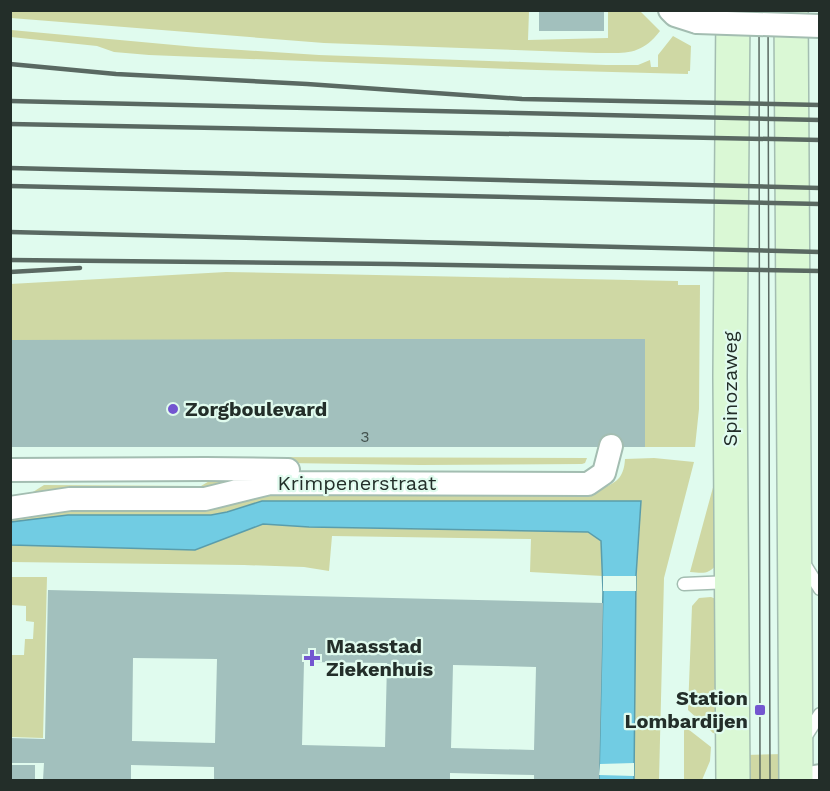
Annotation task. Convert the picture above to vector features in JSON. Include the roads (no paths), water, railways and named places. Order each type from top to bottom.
[{"type":"main road","name":"Spinozaweg","points":[[731,776],[730,365],[733,10]]},
{"type":"main road","points":[[791,10],[794,546],[802,771]]},
{"type":"street","points":[[670,10],[675,15],[697,22],[819,26]]},
{"type":"street","name":"Krimpenerstraat","points":[[10,470],[572,472],[585,470],[593,464],[604,446],[604,473],[588,484],[270,483],[205,500],[70,500],[10,508]]},
{"type":"lane","points":[[794,546],[819,589]]},
{"type":"lane","points":[[684,584],[731,582]]},
{"type":"lane","points":[[802,771],[819,714]]},
{"type":"water","points":[[262,501],[641,501],[636,576],[634,780],[599,780],[603,591],[601,541],[588,532],[309,527],[263,524],[195,550],[11,545],[11,522],[68,515],[211,515]]},
{"type":"tram line","points":[[759,10],[760,780]]},
{"type":"tram line","points":[[768,10],[770,780]]},
{"type":"railway","points":[[10,64],[116,74],[522,99],[820,105]]},
{"type":"railway","points":[[10,101],[820,120]]},
{"type":"railway","points":[[10,124],[820,140]]},
{"type":"railway","points":[[10,168],[820,188]]},
{"type":"railway","points":[[10,186],[820,204]]},
{"type":"railway","points":[[10,232],[820,252]]},
{"type":"railway","points":[[10,260],[820,271]]},
{"type":"railway","points":[[10,272],[80,268]]},
{"type":"place","name":"Zorgboulevard","points":[[173,409]]},
{"type":"place","name":"Maasstad Ziekenhuis","points":[[312,658]]},
{"type":"place","name":"Station Lombardijen","points":[[760,710]]}]
